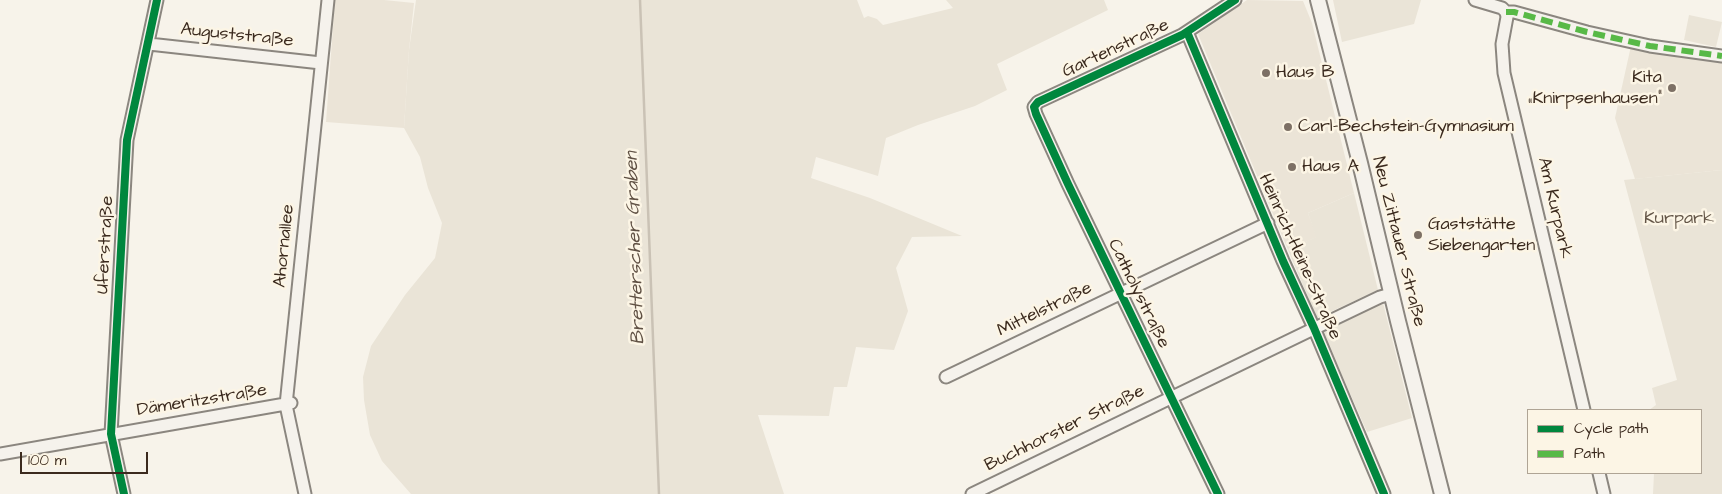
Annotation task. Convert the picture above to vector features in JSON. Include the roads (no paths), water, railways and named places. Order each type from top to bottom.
[{"type":"main road","name":"Neu Zittauer Straße","points":[[1318,0],[1442,494]]},
{"type":"street","name":"Uferstraße","points":[[124,494],[111,434],[127,140],[158,0]]},
{"type":"street","name":"Ahornallee","points":[[305,494],[289,404],[328,0]]},
{"type":"street","name":"Gartenstraße","points":[[1034,107],[1038,102],[1187,32],[1235,0]]},
{"type":"street","points":[[1475,0],[1502,8],[1506,12],[1514,12],[1587,32],[1650,46],[1722,56]]},
{"type":"street","name":"Am Kurpark","points":[[1506,12],[1507,17],[1502,44],[1504,73],[1584,409]]},
{"type":"street","name":"Heinrich-Heine-Straße","points":[[1187,32],[1283,261],[1314,328],[1384,494]]},
{"type":"street","name":"Auguststraße","points":[[149,44],[321,63]]},
{"type":"street","name":"Catholystraße","points":[[1034,107],[1214,493]]},
{"type":"street","name":"Mittelstraße","points":[[946,377],[1268,223]]},
{"type":"street","name":"Buchhorster Straße","points":[[975,493],[1314,328],[1380,297],[1391,294]]},
{"type":"street","name":"Dämeritzstraße","points":[[0,454],[289,404]]},
{"type":"street","points":[[1599,474],[1604,494]]},
{"type":"waterway","name":"Bretterscher Graben","points":[[640,0],[659,494]]},
{"type":"place","name":"Haus B","points":[[1266,73]]},
{"type":"place","name":"Kita „Knirpsenhausen“","points":[[1672,88]]},
{"type":"place","name":"Carl-Bechstein-Gymnasium","points":[[1288,127]]},
{"type":"place","name":"Haus A","points":[[1292,167]]},
{"type":"place","name":"Gaststätte Siebengarten","points":[[1418,235]]},
{"type":"park label","name":"Kurpark","points":[[1679,219]]}]
